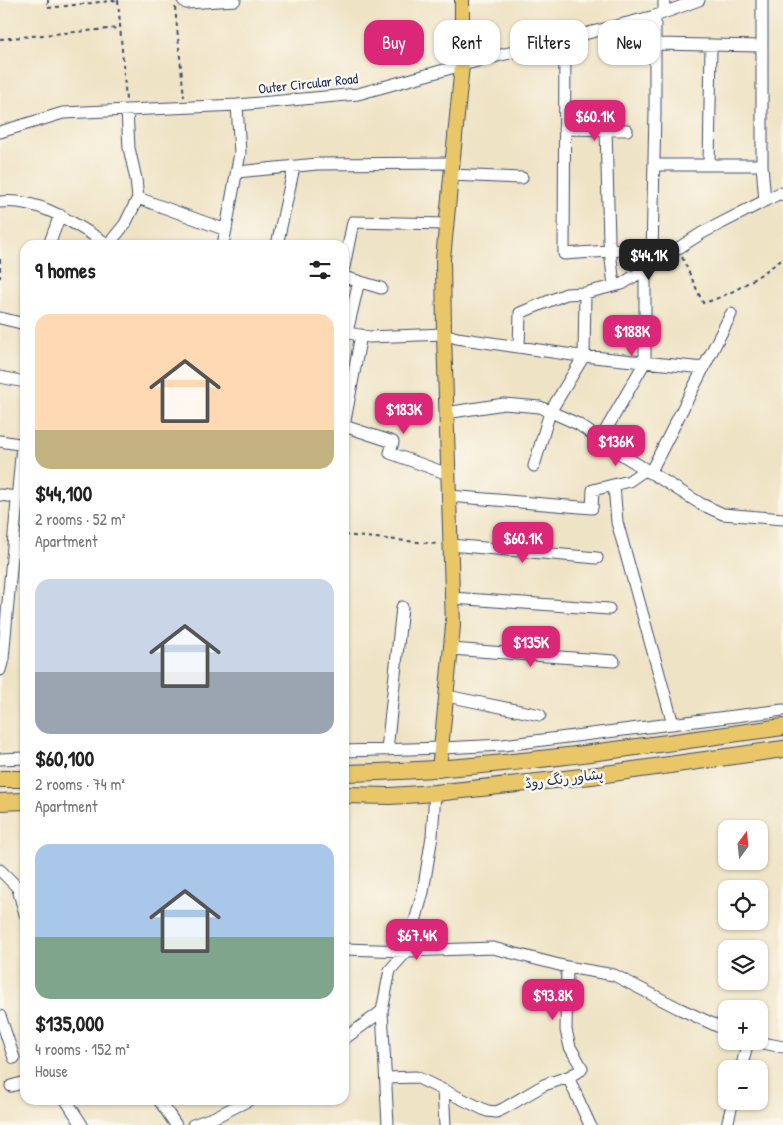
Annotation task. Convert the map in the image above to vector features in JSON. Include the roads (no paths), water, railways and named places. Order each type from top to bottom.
[{"type":"highway","name":"پشاور رنگ روڈ","points":[[349,773],[439,770],[506,764],[783,727]]},
{"type":"highway","name":"پشاور رنگ روڈ","points":[[349,795],[390,796],[435,793],[591,776],[783,748]]},
{"type":"highway","points":[[0,779],[20,779]]},
{"type":"highway","points":[[0,802],[20,801]]},
{"type":"main road","points":[[462,0],[462,20]]},
{"type":"main road","points":[[439,770],[453,626],[443,259],[462,65]]},
{"type":"street","points":[[183,0],[186,3],[194,3],[235,0]]},
{"type":"street","points":[[658,20],[664,0]]},
{"type":"street","name":"Outer Circular Road","points":[[588,33],[659,15],[699,0]]},
{"type":"street","points":[[762,0],[762,165],[765,201]]},
{"type":"street","points":[[660,44],[762,46]]},
{"type":"street","points":[[709,165],[711,45]]},
{"type":"street","name":"Outer Circular Road","points":[[0,132],[63,113],[237,105],[358,94],[462,65]]},
{"type":"street","points":[[565,65],[564,254],[652,248]]},
{"type":"street","points":[[600,440],[645,362],[648,266],[652,248],[655,165],[655,65]]},
{"type":"street","points":[[224,240],[240,153],[237,105]]},
{"type":"street","points":[[112,240],[125,224],[138,198],[136,178],[128,148],[126,110]]},
{"type":"street","points":[[564,129],[627,130]]},
{"type":"street","points":[[606,129],[610,250],[614,286]]},
{"type":"street","points":[[236,172],[317,164],[452,169],[522,178]]},
{"type":"street","points":[[655,165],[762,165]]},
{"type":"street","points":[[278,240],[294,167]]},
{"type":"street","points":[[519,347],[520,313],[566,294],[585,293],[622,284],[702,233],[780,193],[783,195]]},
{"type":"street","points":[[138,198],[226,230]]},
{"type":"street","points":[[0,202],[26,203],[60,215],[100,240]]},
{"type":"street","points":[[51,240],[60,215]]},
{"type":"street","points":[[349,242],[353,222],[446,224]]},
{"type":"street","points":[[349,278],[381,288]]},
{"type":"street","points":[[349,317],[359,281]]},
{"type":"street","points":[[534,466],[550,412],[584,356],[585,293]]},
{"type":"street","points":[[449,496],[592,508],[593,490],[629,481],[648,471],[732,314]]},
{"type":"street","points":[[0,318],[20,323]]},
{"type":"street","points":[[349,333],[369,337],[444,334],[457,338],[584,356],[704,368]]},
{"type":"street","points":[[349,399],[361,335]]},
{"type":"street","points":[[0,377],[20,381]]},
{"type":"street","points":[[446,413],[504,404],[540,408],[578,424],[701,504],[723,514],[783,519]]},
{"type":"street","points":[[349,428],[393,442],[390,454],[448,474]]},
{"type":"street","points":[[0,440],[20,444]]},
{"type":"street","points":[[0,670],[3,659],[20,471]]},
{"type":"street","points":[[614,485],[617,522],[673,724]]},
{"type":"street","points":[[0,495],[17,497]]},
{"type":"street","points":[[450,545],[597,558]]},
{"type":"street","points":[[452,598],[609,609]]},
{"type":"street","points":[[387,750],[402,608]]},
{"type":"street","points":[[451,649],[614,661]]},
{"type":"street","points":[[447,696],[540,715]]},
{"type":"street","points":[[349,751],[503,745],[783,710]]},
{"type":"street","points":[[0,759],[20,758]]},
{"type":"street","points":[[388,1125],[382,1011],[390,970],[407,951],[423,892],[432,836],[435,793]]},
{"type":"street","points":[[0,870],[20,890]]},
{"type":"street","points":[[349,949],[407,951],[493,948],[567,967],[614,975],[718,1026]]},
{"type":"street","points":[[386,1078],[416,1078],[487,1111],[496,1112],[544,1084],[568,1077],[581,1070],[582,1068],[570,1047],[566,1030],[567,967]]},
{"type":"street","points":[[349,1035],[382,1011]]},
{"type":"street","points":[[0,1016],[14,1058]]},
{"type":"street","points":[[768,1044],[783,1047]]},
{"type":"street","points":[[568,1077],[590,1125]]},
{"type":"street","points":[[10,1086],[20,1083]]},
{"type":"street","points":[[443,1090],[445,1125]]},
{"type":"street","points":[[69,1105],[82,1125]]},
{"type":"street","points":[[162,1105],[170,1123]]},
{"type":"street","points":[[193,1125],[239,1105]]},
{"type":"street","points":[[727,1125],[731,1110]]}]
